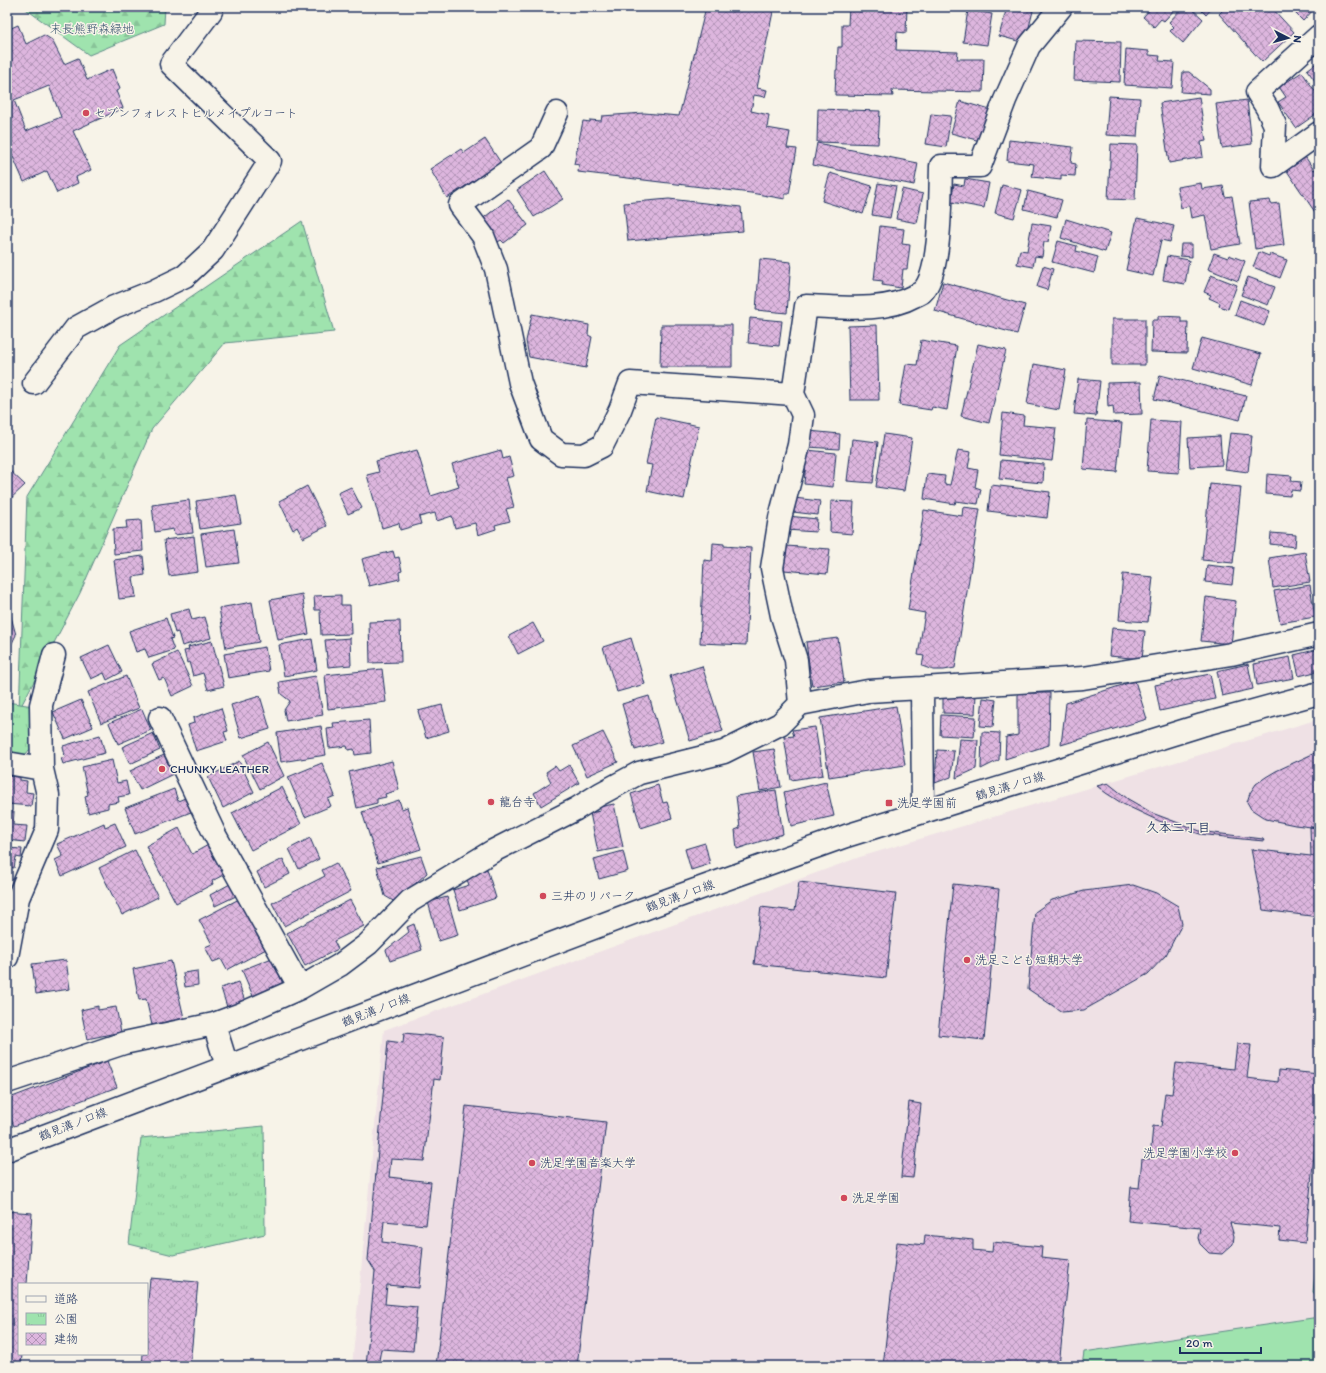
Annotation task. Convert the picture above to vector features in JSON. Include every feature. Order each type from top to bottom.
[{"type":"street","points":[[34,383],[76,328],[114,307],[154,292],[185,276],[213,250],[270,161],[171,64],[211,11],[212,7]]},
{"type":"street","points":[[800,704],[796,660],[782,616],[772,568],[780,518],[800,437],[803,416],[792,394],[806,306],[883,306],[906,301],[923,292],[933,273],[938,248],[941,166],[980,166],[1005,100],[1029,46],[1061,7]]},
{"type":"street","points":[[1319,36],[1257,92],[1275,125],[1273,166],[1319,133]]},
{"type":"street","points":[[557,113],[541,148],[460,205],[483,236],[496,269],[520,383],[541,439],[562,454],[584,455],[602,446],[620,410],[630,383],[792,394]]},
{"type":"street","points":[[7,1082],[124,1043],[214,1024],[241,1014],[300,988],[340,965],[368,944],[410,901],[493,851],[576,809],[639,773],[724,752],[780,724],[800,704],[868,691],[1083,678],[1231,654],[1319,634]]},
{"type":"street","points":[[7,957],[18,898],[47,830],[48,795],[42,769],[41,705],[54,655]]},
{"type":"street","points":[[922,688],[923,812]]},
{"type":"street","name":"鶴見溝ノ口線","points":[[7,1150],[670,899],[846,836],[1202,726],[1319,693]]},
{"type":"street","points":[[160,718],[215,835],[300,988]]},
{"type":"street","points":[[7,763],[42,769]]},
{"type":"street","points":[[214,1024],[227,1066]]},
{"type":"shaded area","name":"洗足学園","points":[[1319,719],[1319,1366],[352,1366],[384,1030],[860,857]]},
{"type":"green space","name":"末長熊野森緑地","points":[[23,7],[165,7],[164,24],[89,55]]},
{"type":"green space","points":[[302,221],[334,332],[225,343],[152,429],[80,593],[19,710],[27,497],[120,345]]},
{"type":"green space","points":[[7,702],[33,706],[35,743],[25,755],[7,753]]},
{"type":"green space","points":[[264,1126],[265,1234],[173,1255],[129,1244],[141,1138]]},
{"type":"green space","points":[[1319,1237],[1319,1299],[1313,1292]]},
{"type":"green space","points":[[1319,1317],[1319,1366],[1082,1366],[1084,1352]]},
{"type":"building","points":[[706,7],[774,7],[757,88],[767,90],[765,97],[754,95],[751,111],[769,115],[767,128],[790,132],[787,148],[797,149],[789,194],[785,194],[785,199],[751,193],[578,172],[579,165],[574,164],[583,121],[601,121],[602,116],[644,113],[679,116]]},
{"type":"building","points":[[849,7],[907,7],[906,33],[897,32],[896,50],[958,52],[957,59],[984,59],[983,92],[892,90],[893,96],[835,95],[838,47],[842,47],[842,25],[848,25]]},
{"type":"building","points":[[1007,7],[1017,7],[1033,11],[1025,43],[999,36]]},
{"type":"building","points":[[1152,7],[1177,7],[1164,21],[1161,19],[1154,27],[1143,17]]},
{"type":"building","points":[[1183,7],[1190,7],[1203,19],[1183,43],[1170,31],[1174,27],[1169,22]]},
{"type":"building","points":[[1198,7],[1213,7],[1206,15]]},
{"type":"building","points":[[1226,7],[1271,7],[1294,32],[1262,62],[1219,14]]},
{"type":"building","points":[[1289,7],[1316,7],[1303,21]]},
{"type":"building","points":[[968,10],[992,14],[987,45],[963,42]]},
{"type":"building","name":"セブンフォレストヒルメイプルコート","points":[[18,25],[26,44],[44,35],[52,40],[64,64],[78,58],[87,80],[112,69],[120,89],[116,91],[123,108],[73,131],[91,170],[76,177],[78,183],[57,193],[47,171],[24,182],[10,150],[7,152],[7,28],[9,29]],"holes":[[[49,86],[61,117],[26,131],[14,100]]]},
{"type":"building","points":[[1076,41],[1121,42],[1120,82],[1074,80]]},
{"type":"building","points":[[1126,49],[1149,51],[1149,55],[1160,56],[1159,61],[1174,62],[1172,88],[1124,85]]},
{"type":"building","points":[[1319,61],[1319,86],[1307,70]]},
{"type":"building","points":[[1183,72],[1189,72],[1210,89],[1210,94],[1181,92]]},
{"type":"building","points":[[1302,72],[1319,97],[1319,112],[1296,128],[1278,102],[1286,97],[1279,87]]},
{"type":"building","points":[[1109,96],[1140,98],[1137,137],[1106,135]]},
{"type":"building","points":[[1199,97],[1206,141],[1201,142],[1203,157],[1169,163],[1160,103]]},
{"type":"building","points":[[1247,100],[1252,144],[1222,148],[1216,104]]},
{"type":"building","points":[[960,101],[990,110],[980,141],[951,133]]},
{"type":"building","points":[[818,109],[880,111],[878,144],[817,142]]},
{"type":"building","points":[[931,114],[951,116],[946,147],[926,144]]},
{"type":"building","points":[[485,139],[501,163],[447,198],[430,169],[461,149],[464,153]]},
{"type":"building","points":[[1009,140],[1073,147],[1071,163],[1076,164],[1075,176],[1061,175],[1061,180],[1032,177],[1034,164],[1007,161]]},
{"type":"building","points":[[817,143],[918,163],[914,185],[813,165]]},
{"type":"building","points":[[1111,144],[1137,145],[1135,200],[1108,199]]},
{"type":"building","points":[[1304,155],[1314,170],[1318,167],[1319,168],[1319,218],[1285,168]]},
{"type":"building","points":[[545,171],[563,199],[534,217],[517,190]]},
{"type":"building","points":[[830,173],[872,186],[863,214],[822,201]]},
{"type":"building","points":[[965,179],[989,183],[984,208],[951,202],[954,184],[964,186]]},
{"type":"building","points":[[878,183],[896,186],[890,218],[872,215]]},
{"type":"building","points":[[1201,183],[1202,189],[1223,186],[1225,197],[1232,196],[1240,244],[1211,249],[1205,215],[1191,218],[1189,206],[1181,208],[1177,187]]},
{"type":"building","points":[[1002,185],[1022,190],[1014,218],[995,213]]},
{"type":"building","points":[[902,189],[923,194],[917,223],[896,219]]},
{"type":"building","points":[[1028,191],[1062,200],[1057,217],[1024,209]]},
{"type":"building","points":[[508,199],[528,225],[504,243],[501,240],[498,242],[481,220]]},
{"type":"building","points":[[669,199],[741,207],[743,231],[628,241],[624,203]]},
{"type":"building","points":[[1270,200],[1271,204],[1279,203],[1284,245],[1255,249],[1249,202]]},
{"type":"building","points":[[1137,218],[1174,226],[1170,242],[1161,240],[1153,276],[1126,270]]},
{"type":"building","points":[[1066,219],[1111,233],[1105,252],[1061,238]]},
{"type":"building","points":[[1032,223],[1051,226],[1048,242],[1044,242],[1042,257],[1035,256],[1033,267],[1017,264],[1020,250],[1027,251]]},
{"type":"building","points":[[880,226],[904,229],[902,244],[910,245],[907,269],[903,269],[901,288],[882,285],[883,281],[874,280]]},
{"type":"building","points":[[1058,241],[1077,246],[1076,251],[1098,257],[1094,273],[1052,262]]},
{"type":"building","points":[[1181,244],[1192,244],[1192,257],[1180,256]]},
{"type":"building","points":[[1259,252],[1287,260],[1280,278],[1253,267]]},
{"type":"building","points":[[1214,253],[1228,258],[1229,255],[1245,261],[1238,281],[1208,269]]},
{"type":"building","points":[[1167,256],[1189,260],[1185,284],[1163,280]]},
{"type":"building","points":[[760,259],[791,262],[787,313],[756,310]]},
{"type":"building","points":[[1043,266],[1053,269],[1047,290],[1037,287]]},
{"type":"building","points":[[1211,275],[1237,285],[1228,309],[1219,306],[1220,303],[1209,298],[1211,295],[1204,292]]},
{"type":"building","points":[[1248,277],[1275,287],[1268,305],[1241,295]]},
{"type":"building","points":[[943,282],[1025,305],[1017,334],[935,311]]},
{"type":"building","points":[[1240,300],[1270,311],[1264,326],[1235,315]]},
{"type":"building","points":[[532,314],[589,325],[588,335],[592,337],[586,368],[529,357],[526,341]]},
{"type":"building","points":[[1158,316],[1181,317],[1181,322],[1188,322],[1187,353],[1151,352],[1152,320],[1158,320]]},
{"type":"building","points":[[750,318],[782,321],[779,346],[748,343]]},
{"type":"building","points":[[1112,319],[1145,319],[1145,365],[1112,365]]},
{"type":"building","points":[[661,325],[732,325],[732,367],[660,367]]},
{"type":"building","points":[[877,325],[879,400],[850,400],[848,326]]},
{"type":"building","points":[[1202,338],[1261,354],[1252,385],[1193,368]]},
{"type":"building","points":[[921,340],[957,346],[947,410],[932,407],[931,410],[899,405],[906,364],[917,365]]},
{"type":"building","points":[[978,344],[1006,350],[989,423],[961,416]]},
{"type":"building","points":[[1034,364],[1066,370],[1059,410],[1027,404]]},
{"type":"building","points":[[1160,375],[1246,396],[1240,420],[1154,399]]},
{"type":"building","points":[[1078,379],[1100,381],[1096,416],[1074,414]]},
{"type":"building","points":[[1141,382],[1142,414],[1114,415],[1113,406],[1108,407],[1107,383]]},
{"type":"building","points":[[1003,413],[1024,416],[1023,425],[1056,428],[1052,461],[999,455]]},
{"type":"building","points":[[656,417],[699,426],[684,499],[647,491],[652,465],[646,464]]},
{"type":"building","points":[[1087,420],[1122,423],[1117,472],[1083,469]]},
{"type":"building","points":[[1151,420],[1182,422],[1179,473],[1147,471]]},
{"type":"building","points":[[809,431],[840,434],[839,449],[808,447]]},
{"type":"building","points":[[1230,433],[1252,435],[1248,472],[1225,469]]},
{"type":"building","points":[[884,434],[912,438],[904,491],[876,487]]},
{"type":"building","points":[[1220,436],[1222,465],[1190,467],[1188,438]]},
{"type":"building","points":[[852,439],[878,442],[873,483],[847,481]]},
{"type":"building","points":[[417,450],[431,496],[459,487],[452,464],[501,450],[503,459],[509,457],[514,476],[506,478],[514,507],[506,509],[510,521],[495,525],[496,529],[478,535],[475,523],[455,528],[452,516],[437,521],[435,513],[419,517],[421,524],[400,530],[399,523],[382,528],[367,475],[379,472],[376,461]]},
{"type":"building","points":[[807,450],[836,453],[833,487],[804,484]]},
{"type":"building","points":[[958,450],[971,452],[968,468],[978,470],[975,487],[981,489],[978,504],[956,501],[955,504],[924,499],[927,474],[945,476],[944,484],[950,485]]},
{"type":"building","points":[[1001,460],[1044,464],[1043,483],[999,479]]},
{"type":"building","points":[[7,468],[25,485],[8,501],[11,506],[7,509]]},
{"type":"building","points":[[1267,474],[1292,476],[1291,481],[1301,482],[1300,491],[1291,490],[1290,496],[1266,494]]},
{"type":"building","points":[[1210,484],[1241,487],[1233,563],[1202,560]]},
{"type":"building","points":[[991,485],[1050,492],[1047,518],[988,511]]},
{"type":"building","points":[[307,486],[327,526],[303,538],[297,527],[293,530],[279,501]]},
{"type":"building","points":[[351,487],[362,508],[348,514],[338,493]]},
{"type":"building","points":[[236,495],[241,523],[200,529],[196,501]]},
{"type":"building","points":[[794,498],[820,501],[818,515],[793,512]]},
{"type":"building","points":[[189,500],[193,533],[174,535],[173,529],[155,532],[152,505]]},
{"type":"building","points":[[831,501],[854,502],[852,534],[830,532]]},
{"type":"building","points":[[963,507],[980,509],[955,668],[933,670],[922,666],[924,656],[918,655],[925,613],[908,610],[924,510],[962,516]]},
{"type":"building","points":[[788,516],[817,519],[816,532],[786,530]]},
{"type":"building","points":[[141,520],[143,551],[114,554],[113,529],[127,528],[126,521]]},
{"type":"building","points":[[234,529],[239,563],[206,567],[201,534]]},
{"type":"building","points":[[1271,533],[1296,535],[1295,547],[1270,544]]},
{"type":"building","points":[[194,536],[198,572],[169,576],[164,540]]},
{"type":"building","points":[[713,543],[724,544],[724,546],[751,548],[746,645],[700,643],[704,560],[712,561]]},
{"type":"building","points":[[786,546],[830,549],[827,574],[784,570]]},
{"type":"building","points":[[393,551],[395,558],[399,557],[402,571],[399,572],[400,579],[369,586],[362,559]]},
{"type":"building","points":[[1305,552],[1310,582],[1273,588],[1269,558]]},
{"type":"building","points":[[143,556],[145,575],[133,577],[136,597],[119,599],[114,560]]},
{"type":"building","points":[[1207,565],[1234,568],[1232,585],[1205,582]]},
{"type":"building","points":[[1123,574],[1153,577],[1148,622],[1119,620]]},
{"type":"building","points":[[1310,585],[1315,617],[1280,623],[1274,591]]},
{"type":"building","points":[[302,594],[309,634],[278,640],[270,600]]},
{"type":"building","points":[[341,595],[341,605],[350,605],[351,634],[321,635],[320,610],[315,610],[314,596]]},
{"type":"building","points":[[1206,597],[1236,601],[1231,644],[1201,641]]},
{"type":"building","points":[[7,602],[16,635],[11,645],[7,645]]},
{"type":"building","points":[[252,602],[259,642],[226,648],[219,608]]},
{"type":"building","points":[[189,609],[192,620],[205,617],[211,638],[182,646],[178,632],[175,633],[170,614]]},
{"type":"building","points":[[166,618],[173,638],[170,639],[174,650],[149,658],[145,649],[136,652],[129,631]]},
{"type":"building","points":[[400,621],[401,662],[370,663],[369,622]]},
{"type":"building","points":[[533,623],[543,641],[518,654],[509,636]]},
{"type":"building","points":[[1112,628],[1145,631],[1142,659],[1109,656]]},
{"type":"building","points":[[350,638],[351,665],[328,667],[325,640]]},
{"type":"building","points":[[631,638],[645,684],[617,692],[603,647]]},
{"type":"building","points":[[838,638],[844,682],[812,686],[806,642]]},
{"type":"building","points":[[312,639],[317,670],[284,676],[279,645]]},
{"type":"building","points":[[212,641],[224,686],[208,690],[203,673],[193,676],[189,662],[187,663],[184,651],[189,650],[188,647]]},
{"type":"building","points":[[109,645],[122,672],[107,680],[104,673],[91,679],[81,658]]},
{"type":"building","points":[[265,647],[269,671],[228,678],[224,654]]},
{"type":"building","points":[[1319,649],[1319,671],[1299,676],[1294,655]]},
{"type":"building","points":[[177,652],[193,686],[172,696],[164,678],[159,680],[152,664]]},
{"type":"building","points":[[1290,657],[1294,678],[1257,685],[1254,664]]},
{"type":"building","points":[[1248,664],[1253,689],[1222,696],[1217,671]]},
{"type":"building","points":[[702,666],[723,731],[690,741],[670,676]]},
{"type":"building","points":[[382,669],[386,702],[328,709],[325,675]]},
{"type":"building","points":[[1210,674],[1215,699],[1160,711],[1155,685]]},
{"type":"building","points":[[126,676],[139,708],[101,723],[88,692]]},
{"type":"building","points":[[316,676],[323,715],[286,721],[284,710],[290,701],[281,694],[279,682]]},
{"type":"building","points":[[1135,681],[1147,719],[1061,745],[1066,703]]},
{"type":"building","points":[[943,693],[976,694],[975,714],[943,713]]},
{"type":"building","points":[[1018,693],[1050,693],[1049,745],[1005,759],[1006,737],[1018,735]]},
{"type":"building","points":[[260,696],[270,729],[241,738],[231,705]]},
{"type":"building","points":[[649,696],[662,742],[635,750],[622,704]]},
{"type":"building","points":[[983,698],[996,700],[993,727],[980,726]]},
{"type":"building","points":[[81,700],[93,727],[65,739],[53,712]]},
{"type":"building","points":[[442,705],[449,731],[426,738],[418,711]]},
{"type":"building","points":[[896,706],[905,765],[829,777],[820,718]]},
{"type":"building","points":[[221,708],[228,731],[224,732],[227,741],[196,751],[188,725],[194,723],[193,718]]},
{"type":"building","points":[[142,709],[151,730],[118,744],[109,723]]},
{"type":"building","points":[[941,715],[976,717],[974,737],[940,735]]},
{"type":"building","points":[[369,720],[371,753],[355,755],[354,749],[348,750],[347,746],[329,748],[327,729],[334,728],[333,723]]},
{"type":"building","points":[[321,726],[326,755],[281,762],[277,733]]},
{"type":"building","points":[[815,727],[823,775],[791,780],[784,737],[794,736],[792,730]]},
{"type":"building","points":[[603,732],[618,762],[587,776],[573,746]]},
{"type":"building","points":[[982,732],[1000,733],[999,760],[981,769]]},
{"type":"building","points":[[153,733],[160,750],[130,764],[122,747]]},
{"type":"building","points":[[100,735],[105,753],[63,764],[61,758],[65,757],[63,746]]},
{"type":"building","points":[[960,739],[978,740],[976,769],[956,778]]},
{"type":"building","points":[[268,742],[284,776],[260,789],[243,755]]},
{"type":"building","points":[[774,749],[781,787],[760,791],[753,752]]},
{"type":"building","points":[[937,750],[954,751],[951,777],[935,783]]},
{"type":"building","points":[[1319,751],[1319,828],[1266,819],[1251,809],[1247,802],[1250,793],[1256,784],[1276,771]]},
{"type":"building","points":[[164,755],[173,774],[140,790],[130,771]]},
{"type":"building","points":[[112,760],[117,783],[126,781],[129,795],[118,797],[119,802],[108,804],[108,808],[88,813],[85,796],[88,795],[82,767]]},
{"type":"building","points":[[239,761],[254,792],[223,808],[208,777]]},
{"type":"building","points":[[392,761],[399,790],[385,794],[386,797],[377,799],[377,803],[357,808],[349,772]]},
{"type":"building","points":[[322,763],[335,796],[328,799],[331,806],[305,817],[288,777]]},
{"type":"building","points":[[569,765],[579,783],[541,806],[534,793],[551,782],[546,772],[555,766],[559,771]]},
{"type":"building","points":[[7,776],[20,777],[20,780],[27,781],[26,792],[33,793],[31,806],[7,804]]},
{"type":"building","points":[[826,782],[834,816],[791,826],[784,792]]},
{"type":"building","points":[[1108,783],[1128,799],[1152,813],[1200,831],[1263,839],[1264,841],[1200,834],[1159,821],[1123,804],[1097,786]]},
{"type":"building","points":[[658,785],[663,803],[667,802],[672,818],[641,828],[631,794]]},
{"type":"building","points":[[282,787],[301,824],[251,850],[232,813]]},
{"type":"building","points":[[174,789],[178,801],[185,798],[191,812],[135,834],[125,808]]},
{"type":"building","points":[[776,790],[783,834],[737,849],[735,830],[740,828],[736,796]]},
{"type":"building","points":[[399,800],[402,809],[407,807],[421,849],[378,863],[362,812]]},
{"type":"building","points":[[614,804],[623,847],[598,852],[590,813],[600,811],[599,807]]},
{"type":"building","points":[[7,811],[14,812],[13,825],[27,826],[25,842],[7,840]]},
{"type":"building","points":[[104,823],[105,827],[115,823],[126,847],[62,876],[55,860],[63,856],[57,844]]},
{"type":"building","points":[[1310,827],[1319,828],[1319,857],[1311,856]]},
{"type":"building","points":[[179,828],[192,854],[210,844],[225,874],[212,881],[213,884],[176,903],[146,846]]},
{"type":"building","points":[[310,838],[319,859],[299,869],[289,849]]},
{"type":"building","points":[[705,843],[710,864],[691,870],[685,849]]},
{"type":"building","points":[[7,848],[22,849],[21,858],[16,857],[14,868],[9,867],[7,878]]},
{"type":"building","points":[[1251,849],[1319,857],[1319,917],[1263,910]]},
{"type":"building","points":[[135,850],[158,897],[122,915],[99,868]]},
{"type":"building","points":[[623,851],[628,871],[599,879],[594,859]]},
{"type":"building","points":[[421,856],[427,873],[395,902],[385,896],[377,867]]},
{"type":"building","points":[[283,859],[290,874],[264,887],[257,872]]},
{"type":"building","points":[[336,863],[351,891],[284,926],[272,903],[325,876],[322,870]]},
{"type":"building","points":[[487,869],[496,898],[460,910],[453,890],[469,885],[466,877]]},
{"type":"building","points":[[799,882],[896,893],[886,978],[754,964],[761,907],[795,911]]},
{"type":"building","points":[[230,884],[236,896],[215,906],[210,895]]},
{"type":"building","points":[[953,884],[999,889],[984,1040],[938,1035]]},
{"type":"building","points":[[1133,885],[1156,893],[1178,906],[1182,924],[1166,955],[1148,974],[1084,1010],[1062,1012],[1028,989],[1035,912],[1052,900],[1084,891]]},
{"type":"building","points":[[447,897],[458,935],[439,941],[428,902]]},
{"type":"building","points":[[241,898],[268,948],[227,970],[221,959],[213,962],[205,947],[212,944],[199,920]]},
{"type":"building","points":[[350,900],[364,926],[334,941],[338,949],[305,966],[287,933]]},
{"type":"building","points":[[414,924],[422,950],[390,961],[386,950],[409,932],[407,927]]},
{"type":"building","points":[[272,958],[283,984],[253,996],[242,970]]},
{"type":"building","points":[[66,960],[70,989],[36,994],[32,964]]},
{"type":"building","points":[[171,961],[184,1018],[152,1025],[146,999],[139,1000],[133,969]]},
{"type":"building","points":[[197,971],[198,985],[185,987],[183,973]]},
{"type":"building","points":[[238,982],[245,1001],[227,1007],[221,988]]},
{"type":"building","points":[[98,1006],[98,1010],[116,1007],[121,1032],[87,1039],[81,1010]]},
{"type":"building","points":[[404,1033],[444,1037],[440,1080],[434,1079],[424,1161],[391,1159],[389,1177],[431,1182],[426,1225],[384,1221],[382,1242],[423,1247],[419,1288],[387,1285],[385,1304],[417,1307],[413,1351],[381,1349],[378,1366],[366,1366],[375,1271],[368,1260],[388,1041],[403,1043]]},
{"type":"building","points":[[1237,1044],[1251,1045],[1247,1078],[1278,1082],[1279,1070],[1319,1074],[1319,1105],[1305,1243],[1279,1240],[1280,1228],[1230,1223],[1234,1236],[1233,1244],[1222,1254],[1209,1253],[1200,1244],[1198,1238],[1200,1228],[1128,1221],[1131,1187],[1139,1188],[1142,1159],[1150,1159],[1153,1126],[1161,1127],[1165,1093],[1172,1094],[1176,1063],[1234,1069]]},
{"type":"building","points":[[107,1061],[117,1087],[14,1126],[7,1109],[7,1099]]},
{"type":"building","points":[[909,1102],[921,1104],[913,1178],[901,1177]]},
{"type":"building","points":[[466,1106],[606,1122],[577,1366],[436,1366]]},
{"type":"building","points":[[7,1211],[32,1213],[27,1283],[18,1283],[18,1355],[22,1355],[21,1366],[7,1366]]},
{"type":"building","points":[[925,1235],[973,1240],[973,1250],[992,1252],[993,1242],[1042,1247],[1041,1257],[1070,1260],[1059,1366],[883,1366],[897,1242],[924,1245]]},
{"type":"building","points":[[150,1278],[198,1282],[190,1366],[142,1366],[143,1355],[148,1355],[148,1301]]},
{"type":"place","name":"セブンフォレストヒルメイプルコート","points":[[86,113]]},
{"type":"place","name":"CHUNKY LEATHER","points":[[162,769]]},
{"type":"place","name":"龍台寺","points":[[491,802]]},
{"type":"place","name":"洗足学園前","points":[[889,803]]},
{"type":"place","name":"三井のリパーク","points":[[543,896]]},
{"type":"place","name":"洗足こども短期大学","points":[[967,960]]},
{"type":"place","name":"洗足学園小学校","points":[[1235,1153]]},
{"type":"place","name":"洗足学園音楽大学","points":[[532,1163]]},
{"type":"place","name":"洗足学園","points":[[844,1198]]},
{"type":"district","name":"久本二丁目","points":[[1178,827]]}]
